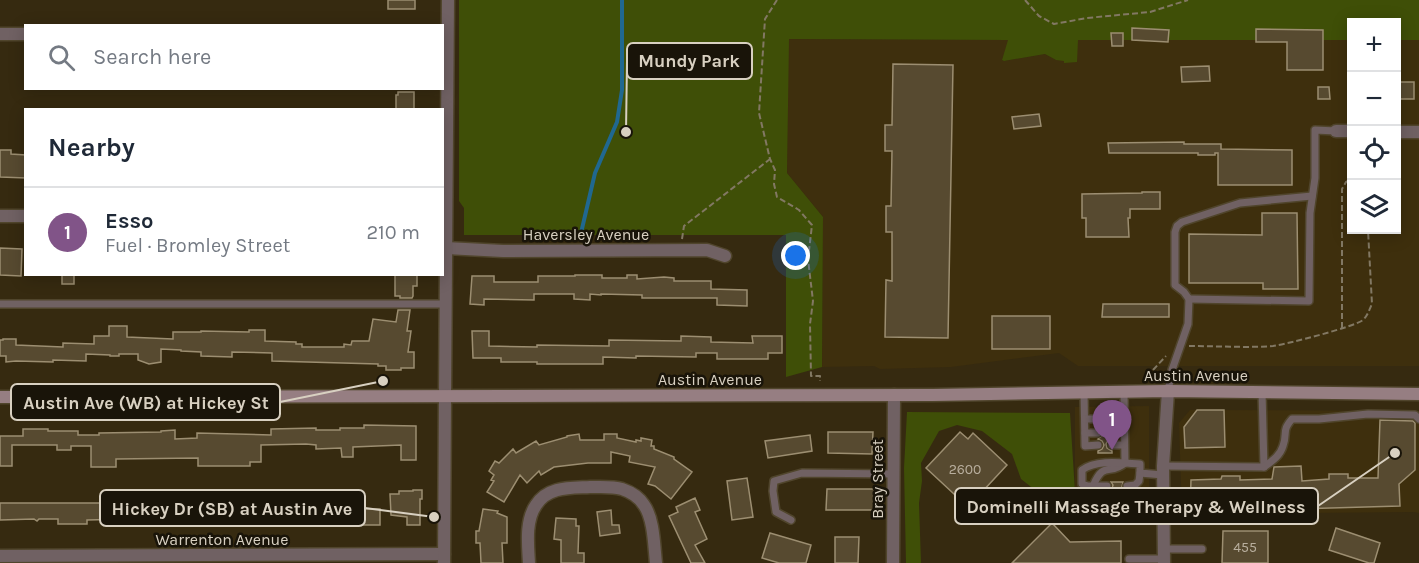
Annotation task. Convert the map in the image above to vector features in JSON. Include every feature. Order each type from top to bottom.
[{"type":"main road","name":"Austin Avenue","points":[[0,396],[894,395],[1168,391],[1419,394]]},
{"type":"street","points":[[444,558],[447,304],[447,248],[444,214],[445,33],[448,0]]},
{"type":"street","points":[[0,34],[24,34]]},
{"type":"street","points":[[1336,131],[1347,131]]},
{"type":"street","points":[[1401,132],[1419,132]]},
{"type":"street","points":[[0,216],[24,216]]},
{"type":"street","name":"Haversley Avenue","points":[[447,248],[503,251],[707,250],[725,256]]},
{"type":"street","points":[[1164,557],[1163,470],[1168,391]]},
{"type":"street","name":"Bray Street","points":[[893,563],[894,395]]},
{"type":"street","points":[[529,563],[532,512],[543,496],[564,488],[612,487],[630,492],[643,503],[651,521],[656,563]]},
{"type":"street","name":"Warrenton Avenue","points":[[0,556],[444,558]]},
{"type":"lane","points":[[1189,298],[1309,301],[1310,213],[1315,178],[1315,130],[1336,131]]},
{"type":"lane","points":[[1168,391],[1172,370],[1188,324],[1189,298],[1175,285],[1175,232],[1179,224],[1240,203],[1312,196]]},
{"type":"lane","points":[[0,304],[447,304]]},
{"type":"lane","points":[[1124,392],[1125,463]]},
{"type":"lane","points":[[1262,392],[1264,467]]},
{"type":"lane","points":[[1084,393],[1085,446],[1098,445]]},
{"type":"lane","points":[[1140,473],[1163,470],[1264,467],[1277,458],[1284,445],[1285,427],[1292,419],[1368,414],[1415,415],[1419,419]]},
{"type":"lane","points":[[1085,419],[1124,419]]},
{"type":"lane","points":[[1112,433],[1124,432]]},
{"type":"lane","points":[[1085,433],[1098,433]]},
{"type":"lane","points":[[1112,445],[1124,445]]},
{"type":"lane","points":[[1093,486],[1098,474],[1102,471],[1119,468],[1125,463]]},
{"type":"lane","points":[[1107,486],[1082,484],[1082,471],[1086,467],[1098,464],[1140,464],[1139,481],[1135,485],[1127,486]]},
{"type":"lane","points":[[791,520],[776,512],[774,481],[802,473],[894,474]]},
{"type":"lane","points":[[1069,502],[1163,501]]},
{"type":"lane","points":[[1129,559],[1164,557],[1202,549]]},
{"type":"path","points":[[777,0],[765,19],[759,113],[770,159],[775,170],[774,184],[777,197],[799,210],[812,225],[808,259],[813,301],[810,324],[811,376],[820,376],[820,381]]},
{"type":"path","points":[[1025,0],[1039,16],[1054,24],[1087,18],[1150,12],[1188,0]]},
{"type":"path","points":[[680,250],[684,226],[770,159]]},
{"type":"path","points":[[1342,329],[1342,189],[1350,180]]},
{"type":"path","points":[[1154,370],[1173,348],[1181,345],[1275,345],[1339,329],[1363,320],[1372,304],[1368,234]]},
{"type":"shaded area","points":[[1347,25],[1347,234],[1401,234],[1401,27],[1419,28],[1419,366],[1078,366],[1059,353],[951,367],[880,369],[874,366],[822,367],[823,217],[787,173],[788,39],[1009,40],[1002,60],[1004,61],[1045,54],[1056,60],[1078,29]]},
{"type":"shaded area","points":[[1149,406],[1149,494],[1075,494],[1075,407]]},
{"type":"shaded area","points":[[1190,410],[1419,411],[1419,513],[1182,514],[1179,423]]},
{"type":"green space","points":[[459,0],[1419,0],[1419,40],[1401,40],[1401,18],[1347,18],[1347,40],[1078,40],[1077,62],[1064,63],[1064,61],[1056,60],[1045,54],[1004,61],[1002,60],[1008,40],[789,39],[787,173],[823,217],[822,367],[786,377],[786,235],[464,235],[464,208],[459,201]]},
{"type":"green space","points":[[907,412],[1070,413],[1075,492],[1049,501],[1021,479],[1012,454],[982,431],[957,425],[939,431],[921,463],[922,481],[919,503],[921,563],[906,563],[904,468]]},
{"type":"building","points":[[388,0],[415,0],[415,9],[388,9]]},
{"type":"building","points":[[1132,28],[1169,30],[1168,42],[1132,40]]},
{"type":"building","points":[[1256,29],[1323,30],[1323,70],[1287,70],[1287,42],[1256,42]]},
{"type":"building","points":[[1111,33],[1123,33],[1123,46],[1112,46]]},
{"type":"building","points":[[893,64],[953,65],[948,338],[885,337],[886,280],[892,281],[892,232],[886,232],[886,206],[891,206],[892,151],[885,151],[885,125],[892,125]]},
{"type":"building","points":[[1209,66],[1210,81],[1182,82],[1181,67]]},
{"type":"building","points":[[1401,82],[1414,82],[1414,99],[1401,99]]},
{"type":"building","points":[[1318,87],[1329,87],[1330,99],[1318,99]]},
{"type":"building","points":[[398,92],[414,92],[414,108],[396,108],[396,95]]},
{"type":"building","points":[[1039,114],[1041,126],[1014,129],[1012,117]]},
{"type":"building","points":[[1184,142],[1184,144],[1221,144],[1221,149],[1292,150],[1292,185],[1218,185],[1218,153],[1198,155],[1198,153],[1109,153],[1108,143]]},
{"type":"building","points":[[0,150],[11,150],[11,154],[24,155],[24,178],[0,177]]},
{"type":"building","points":[[1160,192],[1160,209],[1130,209],[1129,237],[1086,237],[1086,218],[1082,218],[1082,194]]},
{"type":"building","points":[[1262,213],[1297,213],[1298,289],[1263,289],[1263,283],[1189,283],[1189,234],[1262,235]]},
{"type":"building","points":[[0,248],[22,249],[21,276],[0,275]]},
{"type":"building","points":[[575,275],[627,278],[627,275],[637,275],[637,279],[664,277],[674,278],[674,281],[711,281],[711,289],[747,290],[747,306],[717,305],[717,298],[642,298],[642,295],[601,294],[590,294],[590,300],[574,299],[574,294],[534,294],[534,300],[484,299],[484,305],[470,304],[472,276],[494,276],[494,282],[538,282],[538,276]]},
{"type":"building","points":[[62,276],[74,276],[74,284],[62,284]]},
{"type":"building","points":[[395,276],[417,276],[417,286],[413,286],[412,298],[395,296]]},
{"type":"building","points":[[1103,304],[1169,304],[1169,317],[1102,317]]},
{"type":"building","points":[[398,310],[410,310],[407,331],[411,331],[408,352],[414,352],[414,368],[386,370],[386,366],[378,366],[378,364],[272,361],[272,353],[232,352],[232,357],[201,356],[201,352],[161,349],[161,362],[149,364],[138,360],[138,354],[110,356],[86,354],[86,361],[53,360],[53,362],[6,362],[6,356],[0,356],[0,340],[3,339],[16,339],[16,345],[63,347],[63,343],[94,344],[94,336],[109,336],[109,326],[127,326],[127,337],[173,339],[173,332],[265,330],[265,341],[296,342],[296,344],[302,344],[302,347],[344,347],[344,344],[351,345],[352,341],[369,341],[373,319],[396,322]]},
{"type":"building","points":[[992,316],[1050,316],[1050,349],[992,349]]},
{"type":"building","points":[[472,331],[489,331],[489,346],[537,347],[537,345],[609,346],[609,340],[681,341],[681,336],[711,337],[711,342],[753,343],[752,336],[782,336],[782,353],[768,353],[768,359],[717,359],[717,353],[696,353],[696,357],[603,357],[603,364],[501,362],[501,358],[473,358]]},
{"type":"building","points":[[1197,410],[1224,410],[1225,447],[1185,448],[1184,427]]},
{"type":"building","points":[[1380,420],[1413,421],[1415,423],[1415,470],[1399,484],[1400,506],[1190,512],[1191,480],[1221,479],[1222,476],[1240,476],[1240,480],[1272,479],[1274,467],[1301,466],[1302,481],[1329,479],[1329,474],[1348,474],[1348,478],[1378,478]]},
{"type":"building","points":[[364,425],[416,426],[416,460],[401,460],[401,445],[353,447],[353,457],[342,457],[341,448],[316,449],[316,445],[306,444],[261,445],[261,462],[250,462],[250,466],[198,466],[198,458],[116,459],[116,467],[91,467],[91,446],[71,446],[71,450],[57,450],[57,445],[12,445],[12,466],[0,466],[0,436],[23,436],[23,429],[78,431],[78,435],[175,430],[175,439],[197,438],[197,433],[271,435],[271,429],[340,430],[340,428],[364,428]]},
{"type":"building","points":[[1098,425],[1112,425],[1106,433],[1112,439],[1106,444],[1112,453],[1098,453],[1104,445],[1098,439],[1104,434]]},
{"type":"building","points":[[828,432],[873,432],[872,454],[828,453]]},
{"type":"building","points":[[960,432],[968,439],[973,433],[1007,465],[968,507],[926,468]]},
{"type":"building","points":[[579,434],[580,440],[604,440],[604,434],[617,434],[617,438],[636,442],[636,440],[641,441],[641,438],[652,440],[651,446],[654,446],[654,449],[674,457],[692,472],[671,499],[655,486],[648,484],[655,467],[629,462],[630,456],[611,452],[611,463],[554,467],[541,475],[539,471],[527,483],[520,475],[504,502],[487,492],[494,481],[491,480],[494,475],[489,471],[495,461],[499,463],[513,449],[516,453],[536,441],[539,445]]},
{"type":"building","points":[[810,435],[812,451],[768,458],[765,441]]},
{"type":"building","points":[[747,478],[753,517],[732,520],[727,481]]},
{"type":"building","points":[[1111,482],[1123,482],[1123,490],[1127,494],[1107,494],[1113,485]]},
{"type":"building","points":[[827,489],[876,489],[876,510],[826,510]]},
{"type":"building","points":[[422,490],[420,525],[407,525],[407,517],[391,515],[390,494]]},
{"type":"building","points":[[695,498],[700,510],[695,512],[707,539],[695,545],[705,563],[691,563],[669,516],[678,512],[676,507]]},
{"type":"building","points":[[321,499],[334,499],[334,502],[341,502],[341,509],[380,509],[380,525],[354,525],[354,520],[129,524],[129,519],[87,520],[87,524],[58,524],[58,519],[0,520],[0,503],[122,503],[123,507],[190,505],[190,508],[237,507],[237,503],[284,503],[284,501],[321,501]]},
{"type":"building","points":[[483,509],[498,511],[497,513],[507,517],[507,543],[502,543],[503,563],[481,563],[480,543],[476,543],[476,531],[479,531]]},
{"type":"building","points":[[611,510],[612,525],[619,525],[620,533],[600,536],[597,512]]},
{"type":"building","points":[[556,518],[576,519],[576,526],[579,526],[578,553],[584,553],[584,563],[561,563],[561,540],[554,539]]},
{"type":"building","points":[[1052,523],[1070,542],[1121,541],[1121,563],[1012,563]]},
{"type":"building","points":[[1336,528],[1380,543],[1374,563],[1329,550]]},
{"type":"building","points":[[1223,531],[1268,531],[1268,563],[1222,563]]},
{"type":"building","points":[[770,533],[811,545],[806,563],[779,563],[762,558]]},
{"type":"building","points":[[835,537],[859,537],[858,563],[835,563]]},
{"type":"waterway","points":[[581,233],[595,173],[617,122],[622,90],[622,0]]},
{"type":"place","name":"Mundy Park","points":[[626,132]]},
{"type":"place","name":"Austin Ave (WB) at Hickey St","points":[[383,381]]},
{"type":"place","name":"Esso","points":[[1112,450]]},
{"type":"place","name":"Dominelli Massage Therapy & Wellness","points":[[1395,453]]},
{"type":"place","name":"Hickey Dr (SB) at Austin Ave","points":[[434,517]]}]
